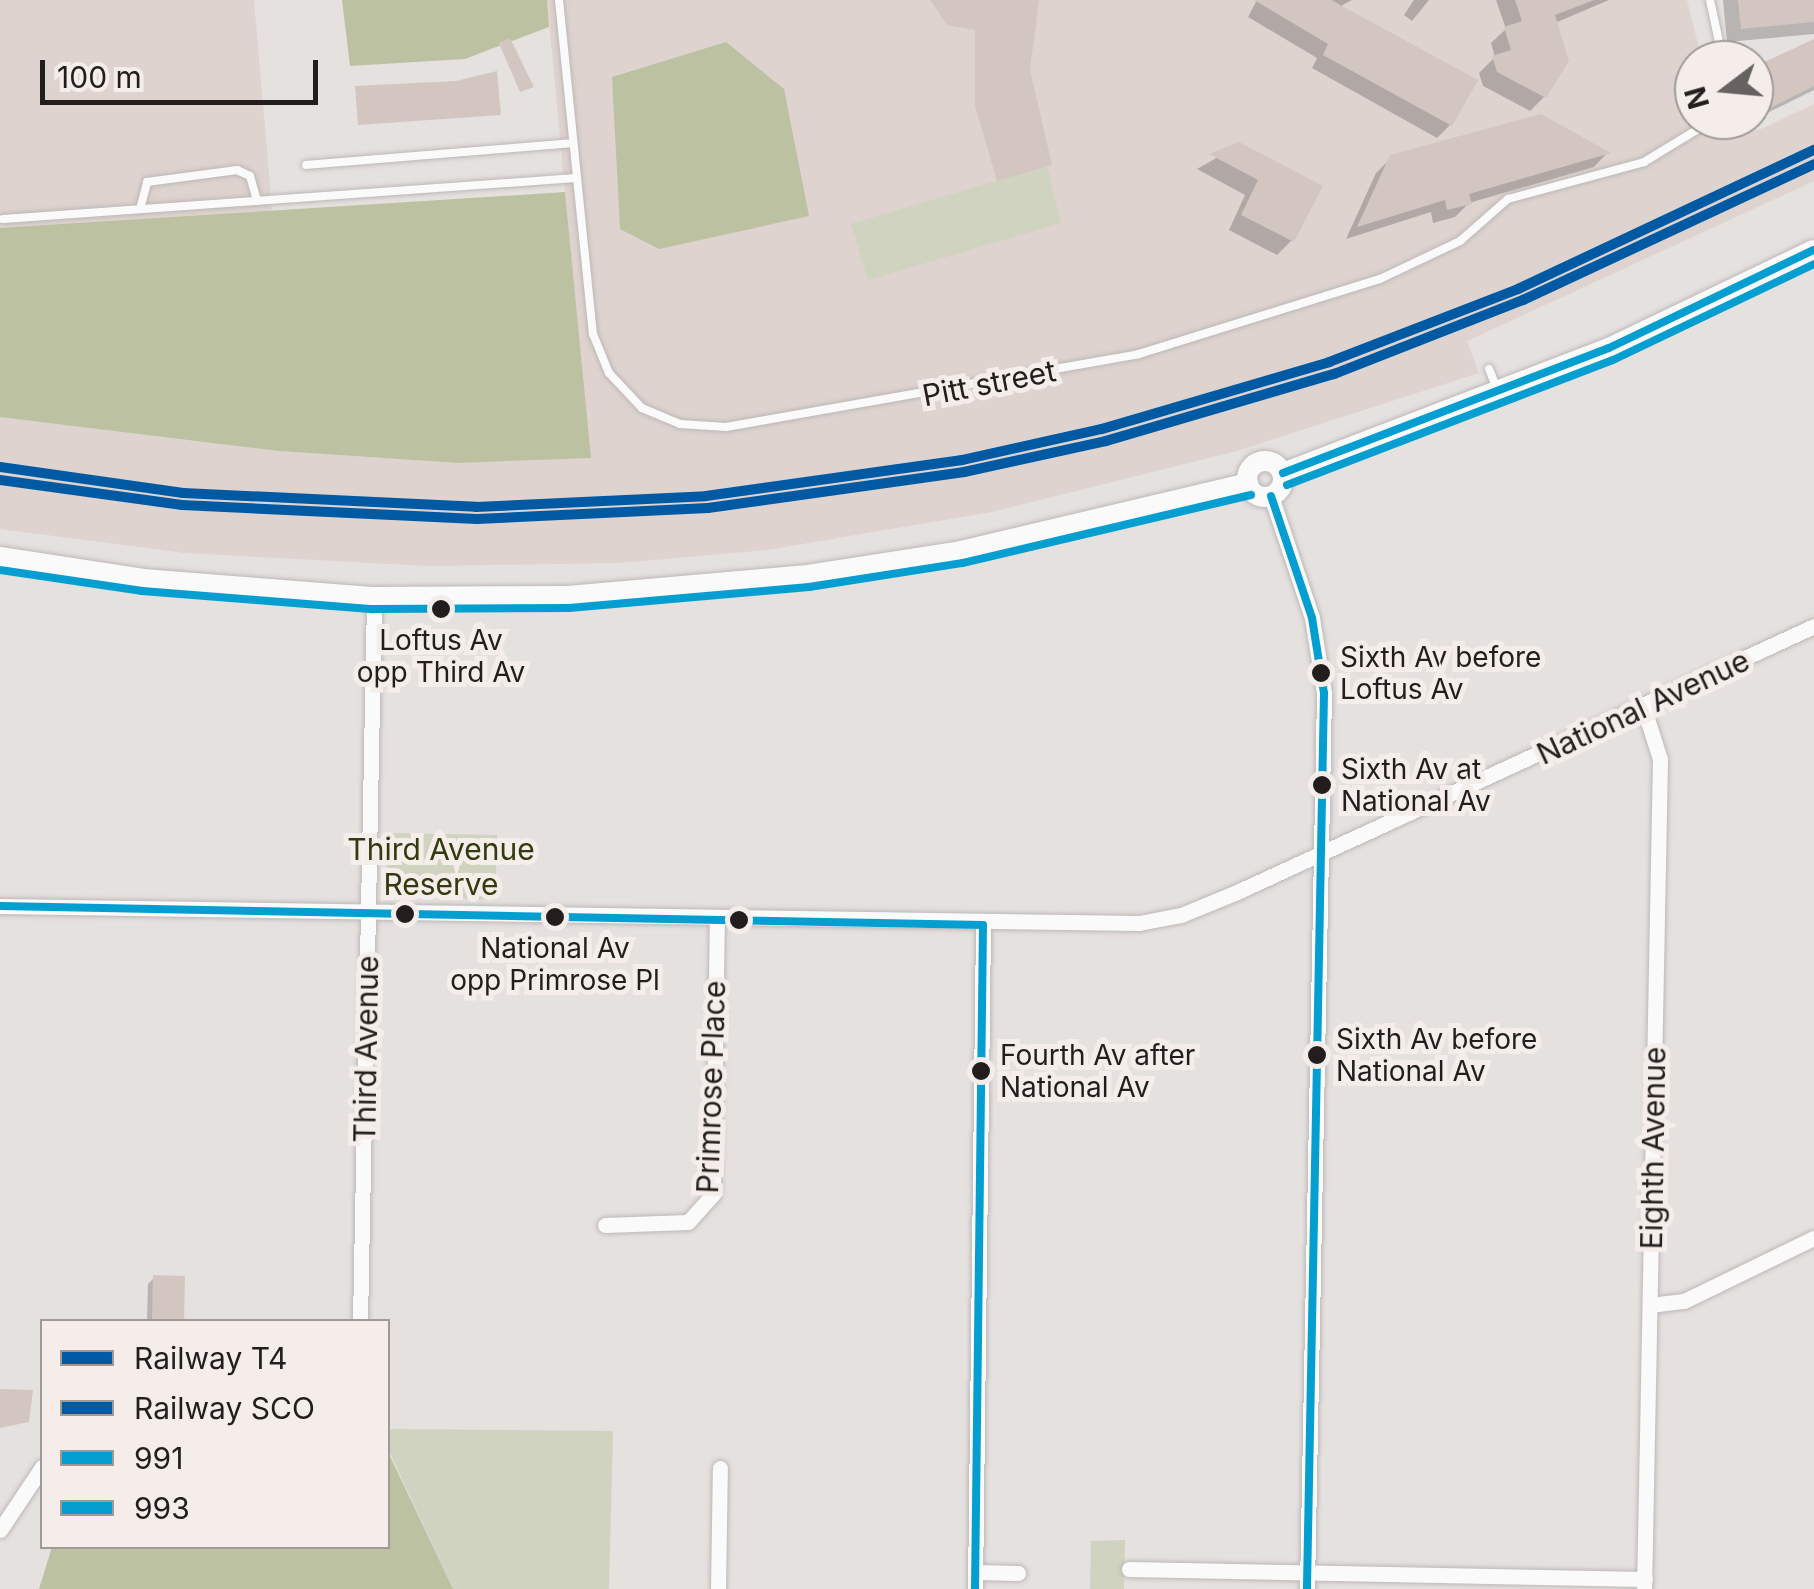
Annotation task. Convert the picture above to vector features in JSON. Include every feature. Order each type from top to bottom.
[{"type":"street","points":[[1283,474],[1498,394],[1814,250]]},
{"type":"street","points":[[1260,461],[1276,464],[1283,474],[1282,487],[1271,496],[1254,493],[1248,483],[1248,472],[1260,461]]},
{"type":"street","points":[[0,557],[142,578],[374,598],[568,596],[808,575],[961,552],[1248,483]]},
{"type":"street","points":[[1271,496],[1321,654],[1321,854],[1307,1582]]},
{"type":"street","name":"Third Avenue","points":[[360,1319],[374,598]]},
{"type":"street","name":"National Avenue","points":[[0,906],[984,925],[1139,924],[1181,915],[1321,854],[1644,709],[1814,626]]},
{"type":"street","name":"Eighth Avenue","points":[[1644,709],[1660,759],[1645,1584]]},
{"type":"street","name":"Primrose Place","points":[[605,1225],[688,1222],[713,1194],[717,920]]},
{"type":"street","points":[[984,925],[975,1580],[1018,1573]]},
{"type":"street","points":[[1650,1306],[1684,1301],[1814,1238]]},
{"type":"street","points":[[718,1589],[720,1468]]},
{"type":"street","points":[[0,1530],[40,1470]]},
{"type":"street","points":[[1130,1569],[1307,1582],[1645,1584]]},
{"type":"lane","name":"Pitt street","points":[[560,0],[593,334],[609,374],[642,408],[680,424],[726,427],[1139,354],[1345,292],[1434,256],[1508,199],[1644,162],[1680,140]]},
{"type":"lane","points":[[1710,0],[1719,40]]},
{"type":"lane","points":[[306,164],[573,143]]},
{"type":"lane","points":[[140,210],[147,182],[237,170],[250,176],[256,201]]},
{"type":"lane","points":[[3,219],[576,178]]},
{"type":"lane","points":[[1490,369],[1498,394]]},
{"type":"shaded area","points":[[0,0],[254,0],[271,197],[280,451],[458,463],[590,457],[547,0],[1687,0],[1697,40],[1674,40],[1674,140],[1774,140],[1774,123],[1814,104],[1814,181],[1467,341],[1479,373],[1237,451],[992,512],[767,550],[620,563],[428,566],[185,553],[0,529]]},
{"type":"green space","points":[[342,0],[547,0],[549,27],[465,59],[350,66]]},
{"type":"green space","points":[[726,42],[784,89],[809,216],[659,249],[620,229],[612,77]]},
{"type":"green space","points":[[1047,166],[1061,223],[868,280],[851,224]]},
{"type":"green space","points":[[565,192],[591,458],[458,463],[279,451],[0,417],[0,228]]},
{"type":"green space","name":"Third Avenue Reserve","points":[[387,833],[497,835],[495,900],[387,895]]},
{"type":"green space","points":[[390,1429],[613,1431],[609,1589],[453,1589],[390,1453]]},
{"type":"green space","points":[[390,1456],[453,1589],[39,1589],[51,1549],[390,1549]]},
{"type":"green space","points":[[1125,1540],[1124,1589],[1090,1589],[1091,1541]]},
{"type":"building","points":[[930,0],[1039,0],[1030,70],[1052,165],[997,181],[975,106],[975,30],[947,25]]},
{"type":"building","points":[[1254,0],[1331,0],[1478,80],[1452,126],[1323,55],[1328,44]]},
{"type":"building","points":[[1515,0],[1594,0],[1555,15],[1569,61],[1546,98],[1497,72],[1492,56],[1511,50],[1504,27],[1522,21]]},
{"type":"building","points":[[1738,0],[1814,0],[1814,22],[1741,29]]},
{"type":"building","points":[[510,38],[534,87],[520,92],[499,43]]},
{"type":"building","points":[[1814,39],[1814,86],[1774,106],[1774,58]]},
{"type":"building","points":[[497,71],[501,115],[358,125],[355,86],[456,81]]},
{"type":"building","points":[[1541,114],[1611,153],[1469,194],[1472,204],[1447,210],[1445,200],[1357,227],[1390,155]]},
{"type":"building","points":[[1239,142],[1323,186],[1294,242],[1241,215],[1258,180],[1209,154]]},
{"type":"building","points":[[153,1275],[185,1276],[184,1319],[152,1319]]},
{"type":"building","points":[[0,1389],[33,1390],[29,1422],[0,1428]]},
{"type":"rail line","name":"T4","points":[[0,467],[183,493],[476,507],[706,496],[962,460],[1102,429],[1329,362],[1518,289],[1814,150]]},
{"type":"rail line","name":"SCO","points":[[0,480],[182,505],[477,519],[708,508],[964,472],[1106,441],[1334,374],[1523,300],[1814,164]]},
{"type":"transit line","name":"991","points":[[1283,473],[1609,348],[1814,250]]},
{"type":"transit line","name":"993","points":[[1287,485],[1613,360],[1814,264]]},
{"type":"transit line","name":"993","points":[[0,570],[142,591],[373,609],[569,608],[809,587],[963,563],[1251,495]]},
{"type":"transit line","name":"991","points":[[1271,496],[1312,618],[1324,693],[1307,1589]]},
{"type":"transit line","name":"991","points":[[0,906],[983,925]]},
{"type":"transit line","name":"991","points":[[975,1589],[983,925]]},
{"type":"place","name":"Loftus Av opp Third Av","points":[[441,609]]},
{"type":"place","name":"Sixth Av before Loftus Av","points":[[1321,673]]},
{"type":"place","name":"Sixth Av at National Av","points":[[1322,785]]},
{"type":"place","name":"National Av opp Primrose Pl","points":[[555,917]]},
{"type":"place","name":"Sixth Av before National Av","points":[[1317,1055]]},
{"type":"place","name":"Fourth Av after National Av","points":[[981,1071]]}]
